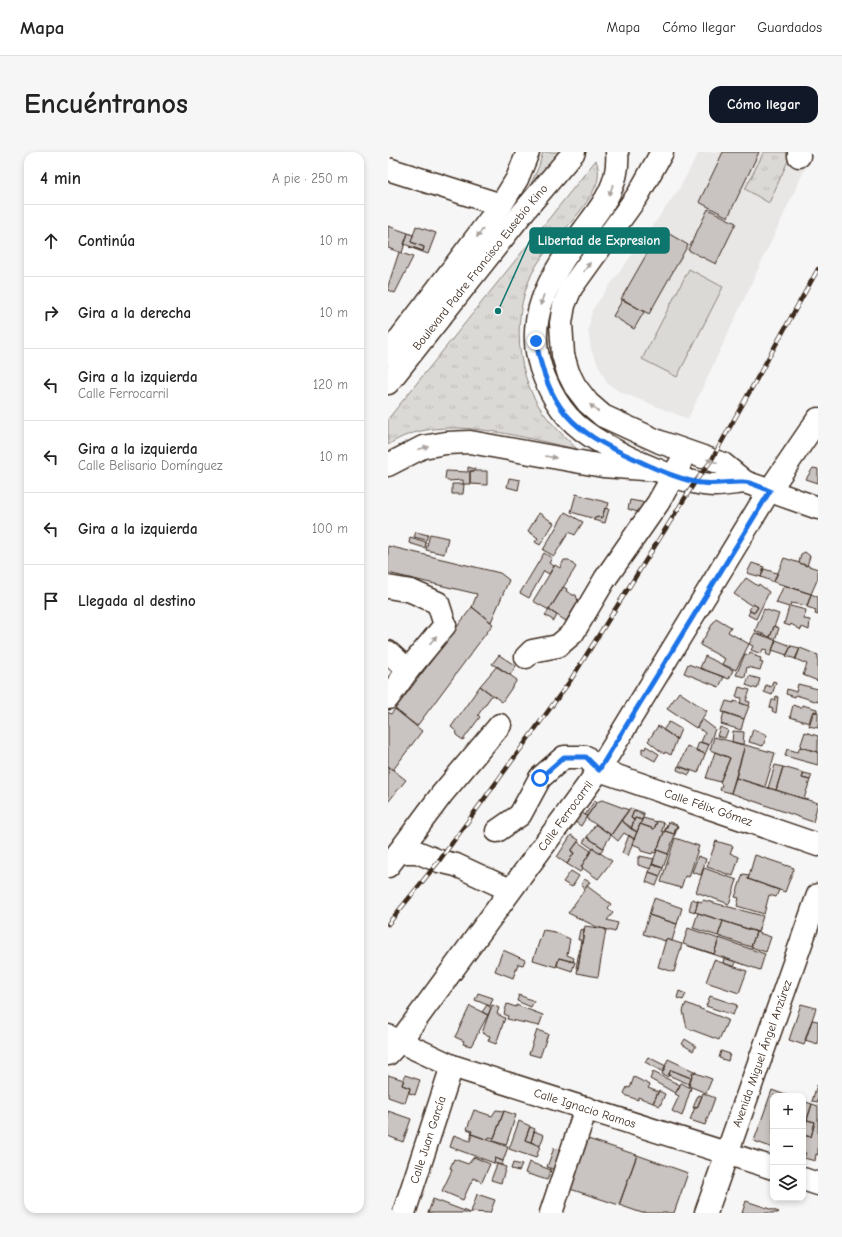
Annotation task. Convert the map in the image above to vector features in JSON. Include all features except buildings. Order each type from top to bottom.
[{"type":"street","name":"Boulevard Padre Francisco Eusebio Kino","points":[[388,354],[501,205],[517,179],[528,152]]},
{"type":"street","name":"Boulevard Padre Francisco Eusebio Kino","points":[[388,383],[524,211],[574,152]]},
{"type":"street","points":[[617,152],[615,176],[610,195],[563,258],[547,285],[538,312],[536,341],[540,369],[552,394],[567,418],[585,433],[611,449],[666,473],[695,482],[714,485],[745,482]]},
{"type":"street","points":[[662,152],[638,195],[571,288],[564,305],[561,323],[563,355],[568,372],[575,386],[588,403],[603,416],[660,442],[723,464],[745,482],[818,508]]},
{"type":"street","points":[[388,169],[501,205]]},
{"type":"street","name":"Calle Ferrocarril","points":[[392,1043],[510,890],[599,770],[770,491],[818,419]]},
{"type":"street","points":[[388,464],[423,448],[446,443],[470,442],[603,466],[666,473]]},
{"type":"street","points":[[526,658],[532,651],[558,646],[573,633],[605,579],[641,530],[666,473],[686,452]]},
{"type":"street","points":[[388,587],[411,591],[438,603],[445,625],[408,670],[388,698]]},
{"type":"street","points":[[388,652],[408,670]]},
{"type":"street","points":[[393,859],[442,794],[500,725]]},
{"type":"street","points":[[497,832],[520,815],[540,778],[564,757],[586,757],[599,770]]},
{"type":"street","name":"Calle Félix Gómez","points":[[599,770],[818,845]]},
{"type":"street","points":[[393,859],[417,852],[439,861],[456,865],[510,890]]},
{"type":"street","name":"Avenida Miguel Ángel Anzúrez","points":[[706,1213],[818,895]]},
{"type":"street","name":"Calle Ignacio Ramos","points":[[392,1043],[452,1066],[727,1152],[770,1167]]},
{"type":"street","name":"Calle Juan García","points":[[404,1213],[452,1066]]},
{"type":"street","points":[[551,1213],[586,1108]]},
{"type":"street","points":[[806,1180],[818,1184]]},
{"type":"shaded area","points":[[699,152],[813,152],[688,419],[618,391],[607,383],[591,350],[588,331],[592,310],[679,189]]},
{"type":"green space","points":[[543,152],[564,152],[529,188],[539,166]]},
{"type":"green space","points":[[764,152],[792,152],[769,203],[745,189]]},
{"type":"green space","points":[[596,160],[598,167],[598,178],[595,187],[583,208],[542,257],[532,274],[520,313],[519,334],[521,354],[525,375],[532,394],[546,416],[577,449],[506,434],[455,428],[431,429],[408,435],[388,445],[388,419]]},
{"type":"green space","points":[[689,269],[723,287],[677,377],[642,359]]},
{"type":"railway","points":[[388,924],[439,861],[570,681],[695,482],[711,461],[818,269]]},
{"type":"place","name":"Libertad de Expresion","points":[[498,311]]},
{"type":"route","points":[[536,341],[540,369],[552,394],[567,418],[585,433],[611,449],[674,476],[695,482],[714,485],[745,482],[770,491],[599,770],[586,757],[564,757],[540,778]]}]
